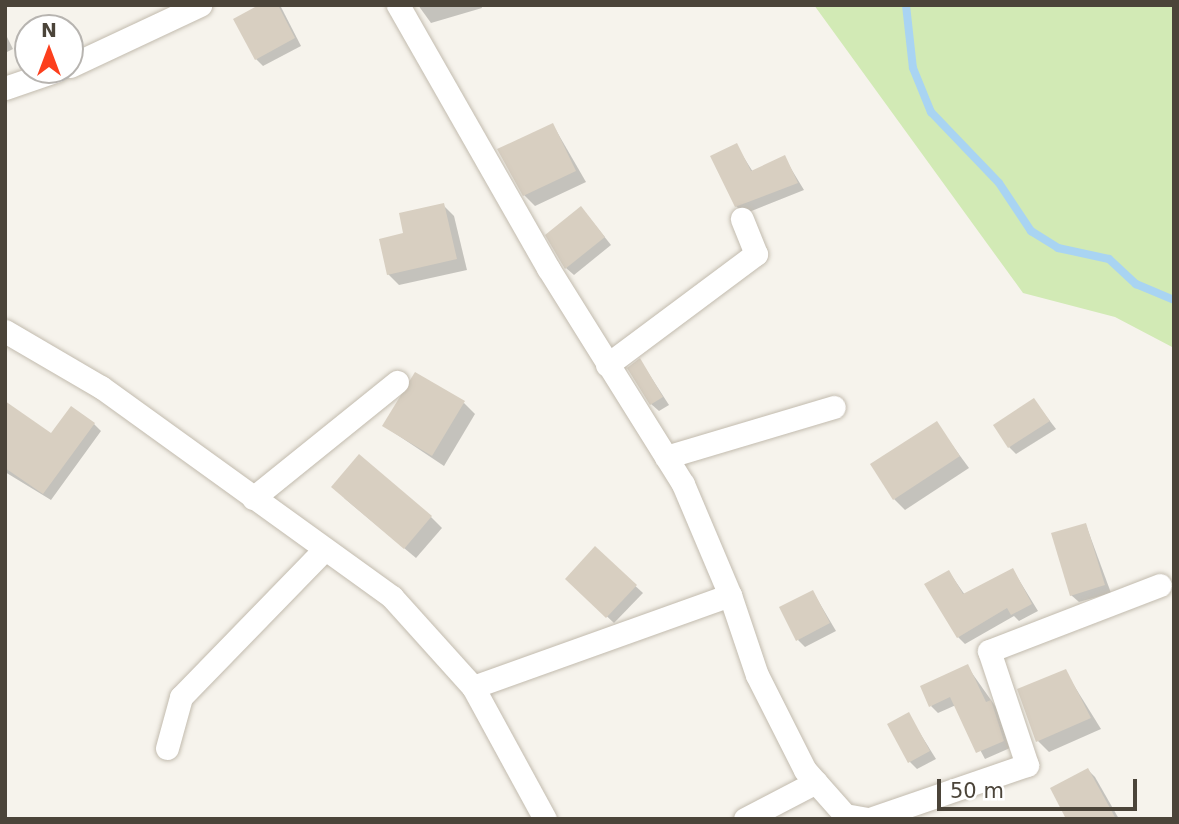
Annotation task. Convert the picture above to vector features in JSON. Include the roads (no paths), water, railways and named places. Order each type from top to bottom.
[{"type":"street","points":[[84,59],[200,5]]},
{"type":"street","points":[[398,5],[607,365],[666,457],[730,595],[757,675],[816,782],[845,815],[876,818],[1027,765],[989,651],[1160,585]]},
{"type":"street","points":[[607,365],[756,254],[742,219]]},
{"type":"street","points":[[5,331],[101,387],[392,597],[473,687],[545,819]]},
{"type":"street","points":[[253,498],[397,382]]},
{"type":"street","points":[[666,457],[834,407]]},
{"type":"street","points":[[167,748],[181,698],[325,549]]},
{"type":"street","points":[[473,687],[730,595]]},
{"type":"street","points":[[745,819],[816,782]]},
{"type":"waterway","points":[[906,5],[913,68],[931,112],[999,183],[1031,231],[1058,248],[1109,259],[1136,284],[1174,300]]}]
